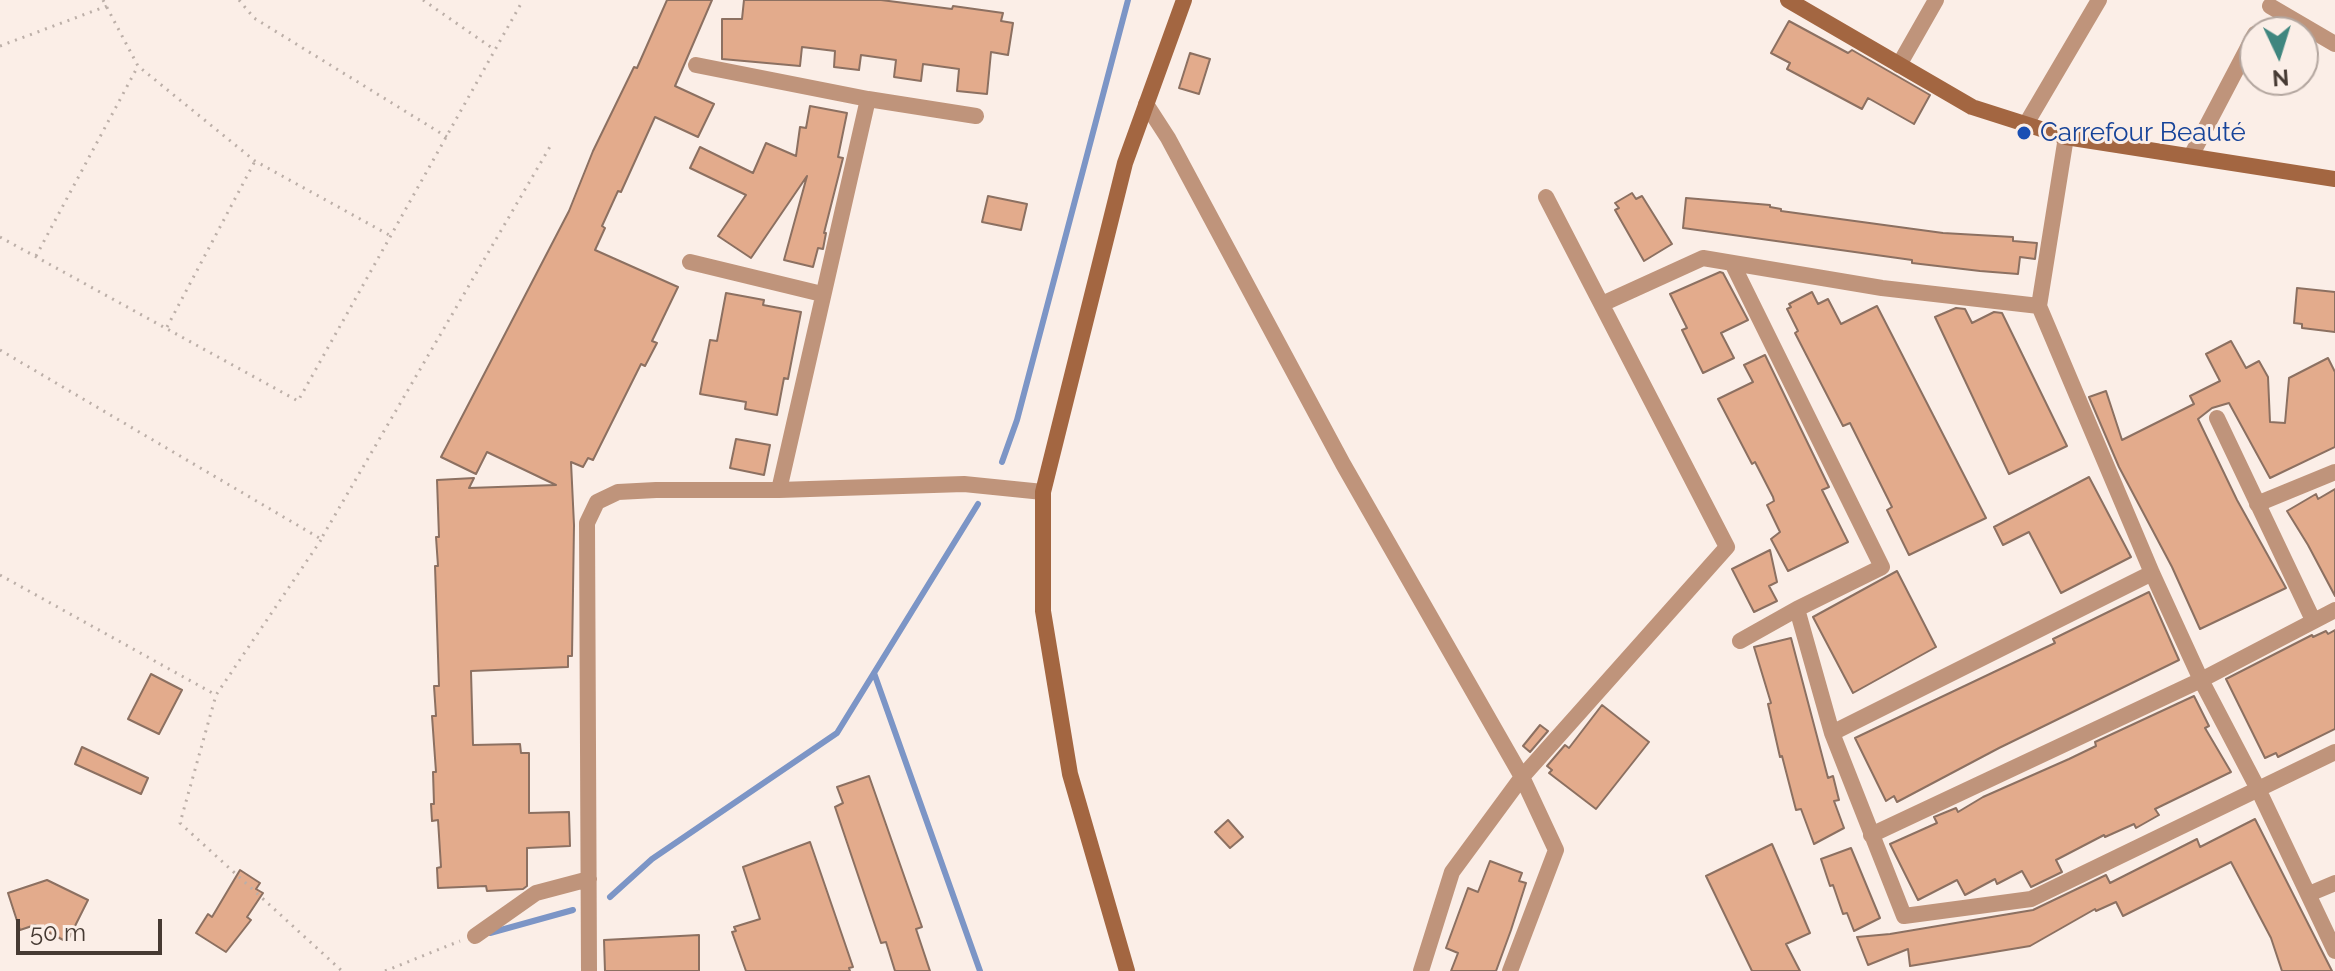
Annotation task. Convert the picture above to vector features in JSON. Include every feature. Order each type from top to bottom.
[{"type":"street","points":[[1127,971],[1070,774],[1043,611],[1043,492],[1125,163],[1184,0]]},
{"type":"street","points":[[1788,0],[1972,107],[2066,137],[2335,179]]},
{"type":"street","points":[[1899,65],[1936,0]]},
{"type":"street","points":[[2026,124],[2099,0]]},
{"type":"street","points":[[2271,3],[2335,44]]},
{"type":"street","points":[[696,65],[868,99],[976,116]]},
{"type":"street","points":[[2191,156],[2239,65]]},
{"type":"street","points":[[779,490],[868,99]]},
{"type":"street","points":[[1146,104],[1168,138],[1343,464],[1522,777],[1556,850],[1510,971]]},
{"type":"street","points":[[2066,137],[2039,306],[2152,573],[2201,680],[2258,789],[2335,951]]},
{"type":"street","points":[[1421,971],[1452,872],[1522,777],[1727,547],[1546,197]]},
{"type":"street","points":[[1602,304],[1703,258],[1882,288],[2039,306]]},
{"type":"street","points":[[690,262],[822,294]]},
{"type":"street","points":[[1732,263],[1882,567],[1740,641]]},
{"type":"street","points":[[2217,418],[2313,620]]},
{"type":"street","points":[[2257,504],[2335,472]]},
{"type":"street","points":[[589,971],[587,523],[597,502],[618,492],[656,490],[964,484],[1043,492]]},
{"type":"street","points":[[1832,733],[2152,573]]},
{"type":"street","points":[[1797,609],[1832,733],[1904,916],[2031,899],[2335,752]]},
{"type":"street","points":[[1871,835],[2201,680],[2335,610]]},
{"type":"street","points":[[475,936],[536,893],[589,879]]},
{"type":"street","points":[[2309,894],[2335,883]]},
{"type":"path","points":[[103,0],[138,66],[255,161],[391,236]]},
{"type":"path","points":[[239,0],[254,18],[447,137]]},
{"type":"path","points":[[423,0],[495,50]]},
{"type":"path","points":[[0,237],[298,401],[523,0]]},
{"type":"path","points":[[0,46],[107,6]]},
{"type":"path","points":[[36,256],[138,66]]},
{"type":"path","points":[[342,971],[180,823],[216,695],[321,539],[551,145]]},
{"type":"path","points":[[166,328],[255,161]]},
{"type":"path","points":[[0,350],[321,539]]},
{"type":"path","points":[[0,575],[216,695]]},
{"type":"path","points":[[385,971],[475,936]]},
{"type":"building","points":[[667,0],[712,0],[675,86],[714,104],[698,137],[655,117],[602,226],[605,228],[595,250],[678,287],[652,341],[657,343],[645,366],[641,364],[593,460],[588,458],[583,467],[571,462],[574,525],[572,656],[568,656],[568,667],[471,671],[473,745],[520,744],[521,753],[529,753],[529,813],[569,812],[570,846],[527,848],[527,886],[523,889],[487,891],[486,886],[438,888],[437,868],[441,867],[438,820],[432,821],[431,804],[434,804],[433,772],[436,772],[432,716],[436,716],[434,686],[439,686],[435,566],[438,566],[436,537],[439,537],[437,480],[474,478],[469,488],[556,485],[487,452],[476,474],[441,457],[569,211],[593,151],[634,67],[637,68]]},
{"type":"building","points":[[744,0],[881,0],[952,9],[953,6],[1003,13],[1001,21],[1013,23],[1008,55],[991,52],[987,94],[957,91],[959,69],[923,64],[921,81],[894,77],[896,60],[861,55],[859,70],[834,67],[835,51],[802,47],[800,66],[722,59],[722,19],[742,19]]},
{"type":"building","points":[[1789,21],[1848,53],[1852,50],[1930,95],[1914,124],[1868,98],[1862,109],[1787,69],[1790,63],[1771,53]]},
{"type":"building","points":[[1190,53],[1210,59],[1199,94],[1179,88]]},
{"type":"building","points":[[810,106],[847,113],[838,157],[843,158],[824,233],[823,249],[818,248],[813,267],[784,260],[807,176],[751,258],[718,236],[746,195],[690,168],[700,147],[753,173],[766,143],[796,156],[800,127],[806,128]]},
{"type":"building","points":[[1632,193],[1636,199],[1642,196],[1672,244],[1644,261],[1615,210],[1619,208],[1615,203]]},
{"type":"building","points":[[988,196],[1027,204],[1021,230],[982,222]]},
{"type":"building","points":[[1686,198],[1770,205],[1781,211],[1943,233],[2013,237],[2013,241],[2037,243],[2035,259],[2020,257],[2018,274],[1980,271],[1683,228]]},
{"type":"building","points":[[1720,272],[1748,320],[1721,333],[1734,358],[1703,373],[1682,330],[1687,328],[1670,294]]},
{"type":"building","points":[[2297,288],[2335,292],[2335,332],[2302,328],[2302,324],[2294,323]]},
{"type":"building","points":[[1812,292],[1818,304],[1828,299],[1841,324],[1877,306],[1986,518],[1909,555],[1887,510],[1892,507],[1850,423],[1843,426],[1795,333],[1798,331],[1787,309],[1791,307],[1789,304]]},
{"type":"building","points":[[726,293],[764,300],[763,305],[801,312],[788,379],[784,378],[777,415],[745,409],[746,402],[700,394],[710,340],[717,341]]},
{"type":"building","points":[[1956,308],[1965,309],[1972,323],[1994,312],[2002,313],[2067,446],[2009,474],[1935,317]]},
{"type":"building","points":[[2231,341],[2246,368],[2259,361],[2268,377],[2270,422],[2285,423],[2289,378],[2328,358],[2335,372],[2335,447],[2270,478],[2229,403],[2212,408],[2198,419],[2237,500],[2286,588],[2200,629],[2172,567],[2119,467],[2089,397],[2106,391],[2122,440],[2194,404],[2190,396],[2220,381],[2206,354]]},
{"type":"building","points":[[1765,355],[1829,487],[1822,490],[1848,542],[1788,571],[1771,539],[1780,532],[1767,505],[1774,501],[1773,497],[1718,399],[1753,382],[1744,365]]},
{"type":"building","points":[[736,439],[770,445],[764,475],[730,468]]},
{"type":"building","points":[[2089,477],[2131,557],[2061,593],[2029,532],[2003,545],[1994,527]]},
{"type":"building","points":[[2335,489],[2335,596],[2287,511],[2316,494],[2318,499]]},
{"type":"building","points":[[1770,550],[1777,582],[1769,586],[1777,601],[1754,612],[1732,569]]},
{"type":"building","points":[[1897,571],[1936,647],[1853,693],[1813,617]]},
{"type":"building","points":[[2149,592],[2179,660],[1897,802],[1894,796],[1886,801],[1855,738],[2055,643],[2053,639]]},
{"type":"building","points":[[2335,630],[2335,729],[2278,757],[2276,753],[2265,758],[2226,679],[2312,635],[2326,631],[2328,634]]},
{"type":"building","points":[[1791,638],[1828,778],[1833,776],[1839,800],[1834,801],[1844,828],[1814,844],[1801,809],[1796,810],[1780,757],[1768,704],[1771,703],[1754,647]]},
{"type":"building","points":[[151,674],[182,690],[159,734],[128,719]]},
{"type":"building","points":[[2194,696],[2209,726],[2205,728],[2231,772],[2155,809],[2159,815],[2136,828],[2134,824],[2104,835],[2056,860],[2062,872],[2031,887],[2022,871],[1997,884],[1995,879],[1965,895],[1957,880],[1918,900],[1890,844],[1937,823],[1934,817],[1956,808],[1958,812],[1983,797],[2069,759],[2096,746],[2095,742]]},
{"type":"building","points":[[1602,705],[1649,742],[1596,809],[1549,773],[1552,770],[1547,766],[1565,745],[1569,748]]},
{"type":"building","points":[[1540,725],[1548,731],[1530,752],[1523,746]]},
{"type":"building","points":[[82,747],[148,778],[141,794],[75,764]]},
{"type":"building","points":[[869,776],[922,927],[916,929],[930,971],[895,971],[886,942],[881,943],[835,807],[843,803],[837,787]]},
{"type":"building","points":[[2255,819],[2332,971],[2282,971],[2271,938],[2231,862],[2123,916],[2116,902],[2095,909],[2030,946],[1910,966],[1908,949],[1868,965],[1857,937],[2033,910],[2106,875],[2110,883],[2197,839],[2200,847]]},
{"type":"building","points":[[1228,820],[1243,837],[1230,848],[1215,832]]},
{"type":"building","points":[[810,842],[853,967],[849,968],[850,971],[746,971],[732,932],[736,931],[734,927],[760,919],[743,867]]},
{"type":"building","points":[[1772,844],[1810,933],[1786,944],[1800,971],[1752,971],[1706,876]]},
{"type":"building","points":[[1851,848],[1880,918],[1854,931],[1847,913],[1843,914],[1833,885],[1830,886],[1821,859]]},
{"type":"building","points":[[1490,861],[1522,873],[1519,881],[1526,883],[1511,930],[1496,971],[1451,971],[1458,953],[1446,948],[1468,888],[1478,892]]},
{"type":"building","points":[[240,870],[260,883],[256,889],[263,893],[247,917],[251,920],[226,952],[196,933],[208,914],[212,917]]},
{"type":"building","points":[[47,880],[88,900],[67,942],[35,925],[20,930],[8,893]]},
{"type":"building","points":[[699,935],[699,971],[605,971],[604,940]]},
{"type":"waterway","points":[[1002,462],[1017,420],[1128,0]]},
{"type":"waterway","points":[[610,897],[652,859],[837,733],[978,504]]},
{"type":"waterway","points":[[874,673],[980,971]]},
{"type":"waterway","points":[[490,933],[573,910]]},
{"type":"place","name":"Carrefour Beauté","points":[[2024,133]]}]
